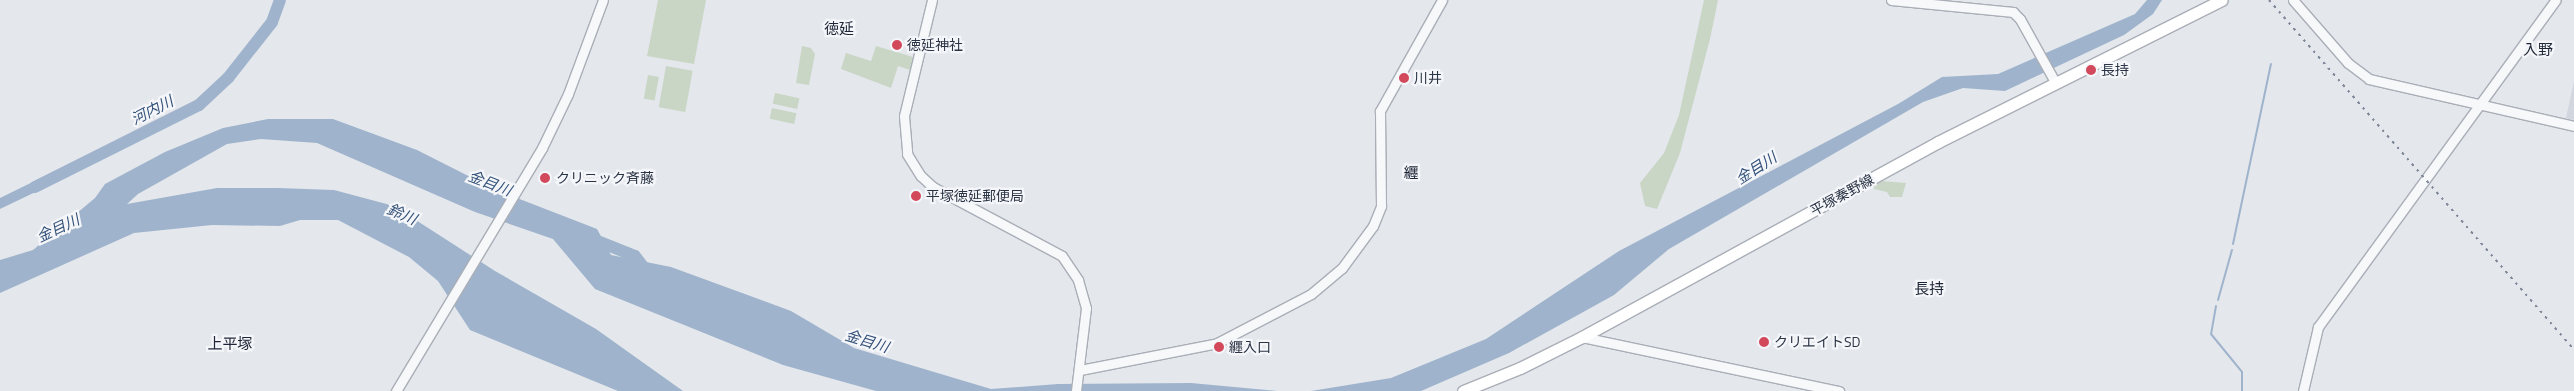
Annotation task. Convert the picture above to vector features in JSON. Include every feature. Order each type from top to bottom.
[{"type":"main road","name":"平塚秦野線","points":[[1464,391],[1582,338],[1938,142],[2221,0]]},
{"type":"street","points":[[396,391],[525,176],[568,94],[603,0]]},
{"type":"street","points":[[932,0],[904,116],[907,154],[911,164],[933,186],[1062,256],[1078,280],[1086,308],[1080,372],[1076,391]]},
{"type":"street","points":[[1080,372],[1217,342],[1311,294],[1342,268],[1373,226],[1381,206],[1380,111],[1442,0]]},
{"type":"street","points":[[1891,0],[2013,12],[2022,23],[2055,82]]},
{"type":"street","points":[[2293,0],[2348,63],[2364,76],[2574,126]]},
{"type":"street","points":[[2303,391],[2318,327],[2556,0]]},
{"type":"street","points":[[1582,338],[1840,391]]},
{"type":"shaded area","points":[[2574,81],[2574,120],[2566,118]]},
{"type":"green space","points":[[658,0],[706,0],[694,64],[647,56]]},
{"type":"green space","points":[[1704,0],[1718,0],[1710,39],[1680,153],[1657,209],[1645,206],[1640,183],[1664,153],[1679,115]]},
{"type":"green space","points":[[802,46],[811,48],[815,54],[809,85],[796,83]]},
{"type":"green space","points":[[876,46],[913,57],[910,70],[898,66],[891,88],[841,69],[846,53],[871,61]]},
{"type":"green space","points":[[666,66],[693,71],[685,112],[659,107]]},
{"type":"green space","points":[[648,75],[659,77],[655,101],[644,99]]},
{"type":"green space","points":[[775,93],[799,98],[797,109],[773,104]]},
{"type":"green space","points":[[772,108],[796,113],[794,124],[770,119]]},
{"type":"green space","points":[[1882,181],[1906,183],[1902,197],[1890,197],[1887,192],[1874,189],[1875,183]]},
{"type":"water","points":[[2147,0],[2162,0],[2153,14],[2124,35],[2005,91],[1963,88],[1923,102],[1669,249],[1614,295],[1509,353],[1421,391],[1311,391],[1391,378],[1486,339],[1619,251],[1898,104],[1942,77],[1998,74],[2135,14]]},
{"type":"water","name":"鈴川","points":[[268,119],[333,119],[417,150],[494,189],[597,229],[611,255],[671,267],[791,311],[854,348],[991,389],[1058,384],[1191,383],[1277,391],[876,391],[783,365],[595,289],[553,239],[475,212],[317,143],[261,139],[227,144],[138,194],[127,204],[217,188],[278,188],[334,190],[394,206],[495,271],[596,329],[683,391],[618,391],[470,330],[438,281],[409,257],[338,220],[300,220],[280,226],[212,225],[134,233],[0,293],[0,260],[33,250],[95,198],[105,184],[165,152],[223,128]]},
{"type":"water","points":[[51,173],[48,186],[0,209],[0,198]]},
{"type":"waterway","name":"河内川","points":[[35,187],[199,105],[228,78],[272,22],[280,0]]},
{"type":"waterway","points":[[2233,244],[2271,64]]},
{"type":"waterway","name":"金目川","points":[[590,238],[635,256],[648,273]]},
{"type":"waterway","points":[[2218,300],[2232,250]]},
{"type":"waterway","points":[[2216,306],[2211,334],[2242,372],[2242,391]]},
{"type":"railway","points":[[2269,0],[2574,350]]},
{"type":"place","name":"徳延神社","points":[[897,45]]},
{"type":"place","name":"長持","points":[[2091,70]]},
{"type":"place","name":"川井","points":[[1404,78]]},
{"type":"place","name":"クリニック斉藤","points":[[545,178]]},
{"type":"place","name":"平塚徳延郵便局","points":[[916,196]]},
{"type":"place","name":"クリエイトSD","points":[[1764,342]]},
{"type":"place","name":"纒入口","points":[[1219,347]]},
{"type":"district","name":"徳延","points":[[839,29]]},
{"type":"district","name":"入野","points":[[2538,50]]},
{"type":"district","name":"纒","points":[[1411,173]]},
{"type":"district","name":"長持","points":[[1929,289]]},
{"type":"district","name":"上平塚","points":[[230,344]]}]
